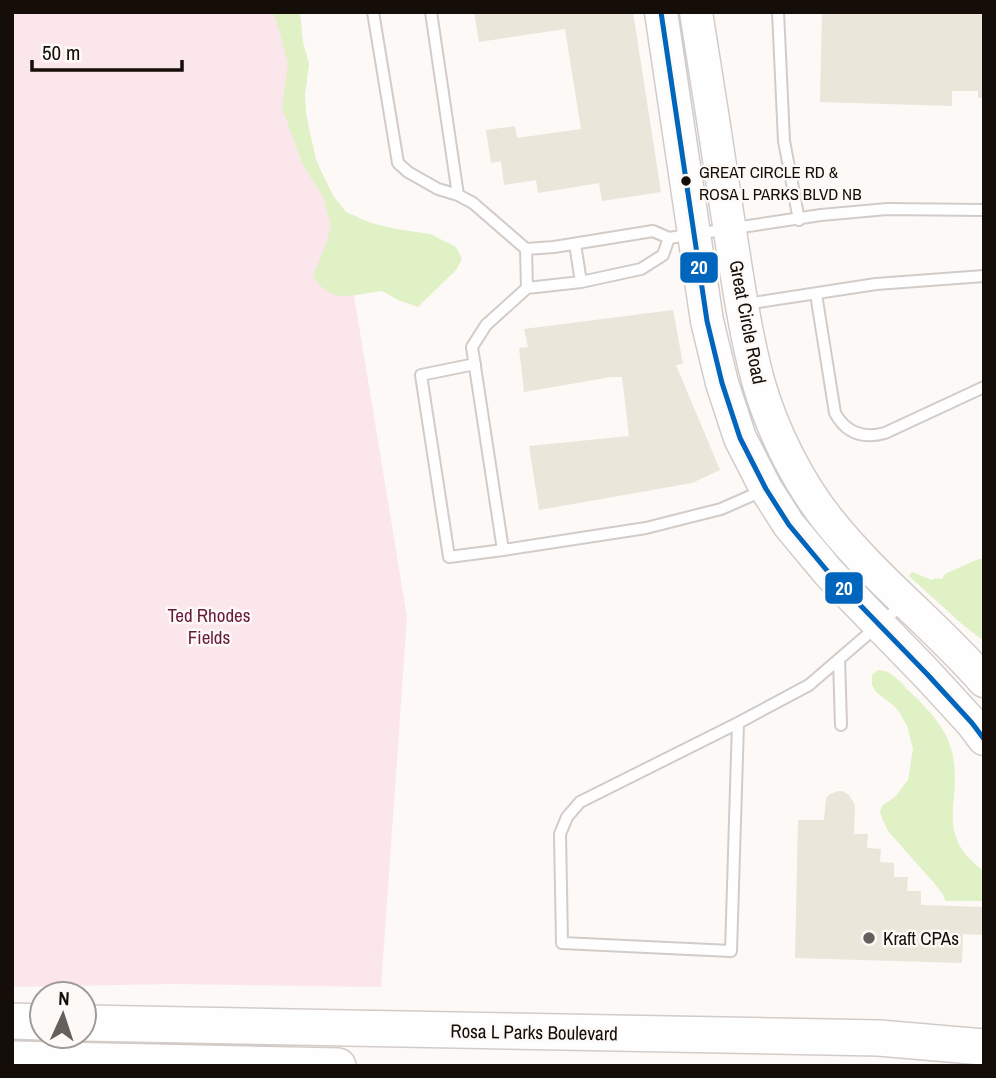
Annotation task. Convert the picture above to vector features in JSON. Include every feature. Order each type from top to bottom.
[{"type":"main road","name":"Rosa L Parks Boulevard","points":[[98,1025],[319,1053]]},
{"type":"main road","name":"Rosa L Parks Boulevard","points":[[12,1059],[879,1038],[984,1047]]},
{"type":"street","name":"Great Circle Road","points":[[661,12],[682,237],[740,438],[766,489],[789,525],[821,564],[927,674],[984,739]]},
{"type":"street","name":"Great Circle Road","points":[[696,12],[751,350],[774,425],[789,457],[827,519],[851,547],[984,681]]},
{"type":"lane","points":[[373,12],[398,163],[438,189],[473,203],[526,249],[653,231],[682,237],[821,215],[887,209],[984,210]]},
{"type":"lane","points":[[431,12],[458,195]]},
{"type":"lane","points":[[778,12],[784,141],[799,220]]},
{"type":"lane","points":[[503,550],[472,347],[486,325],[527,288],[581,282],[641,269],[663,256],[682,237]]},
{"type":"lane","points":[[575,244],[581,282]]},
{"type":"lane","points":[[526,249],[527,288]]},
{"type":"lane","points":[[743,304],[876,284],[984,276]]},
{"type":"lane","points":[[816,294],[835,413],[848,430],[868,436],[885,433],[984,387]]},
{"type":"lane","points":[[475,364],[421,375],[449,557],[646,528],[721,509],[766,489]]},
{"type":"lane","points":[[738,723],[731,951],[562,943],[560,834],[567,817],[580,802],[809,685],[906,602]]},
{"type":"lane","points":[[839,659],[841,725]]},
{"type":"green space","name":"Ted Rhodes Fields","points":[[12,12],[288,12],[296,117],[344,235],[407,617],[381,987],[98,985],[98,980],[28,980],[28,987],[12,987]]},
{"type":"shaded area","points":[[273,12],[300,12],[303,42],[309,64],[306,112],[316,159],[334,197],[346,212],[371,223],[430,234],[456,247],[462,259],[456,270],[418,307],[382,291],[353,296],[336,295],[321,286],[313,277],[331,226],[323,197],[303,165],[282,108],[288,64]]},
{"type":"shaded area","points":[[984,558],[984,641],[909,576],[912,572],[932,580],[942,579],[945,574]]},
{"type":"shaded area","points":[[878,670],[892,674],[899,680],[929,711],[946,735],[955,770],[954,829],[958,843],[968,857],[984,871],[984,901],[945,901],[935,884],[888,831],[882,818],[880,811],[883,805],[895,797],[908,780],[913,749],[907,726],[900,713],[876,692],[872,685],[872,675]]},
{"type":"building","points":[[474,12],[633,12],[661,192],[602,201],[599,183],[538,193],[536,180],[504,185],[501,161],[491,163],[486,130],[515,126],[517,138],[581,129],[565,29],[479,42]]},
{"type":"building","points":[[822,12],[984,12],[984,98],[978,98],[978,91],[952,91],[952,106],[820,102]]},
{"type":"building","points":[[673,310],[683,364],[676,365],[720,470],[692,483],[539,510],[529,446],[629,436],[622,377],[524,392],[519,348],[528,347],[524,329]]},
{"type":"building","points":[[838,791],[849,795],[855,805],[854,834],[868,834],[867,848],[881,849],[880,862],[894,863],[894,877],[908,877],[907,891],[921,891],[921,905],[984,907],[984,935],[963,934],[962,963],[795,958],[798,820],[824,820],[826,798]]},
{"type":"transit line","name":"20","points":[[661,12],[707,321],[722,383],[740,438],[766,489],[789,525],[829,573],[927,674],[984,739]]},
{"type":"place","name":"GREAT CIRCLE RD & ROSA L PARKS BLVD NB","points":[[686,181]]},
{"type":"place","name":"Kraft CPAs","points":[[869,938]]}]
